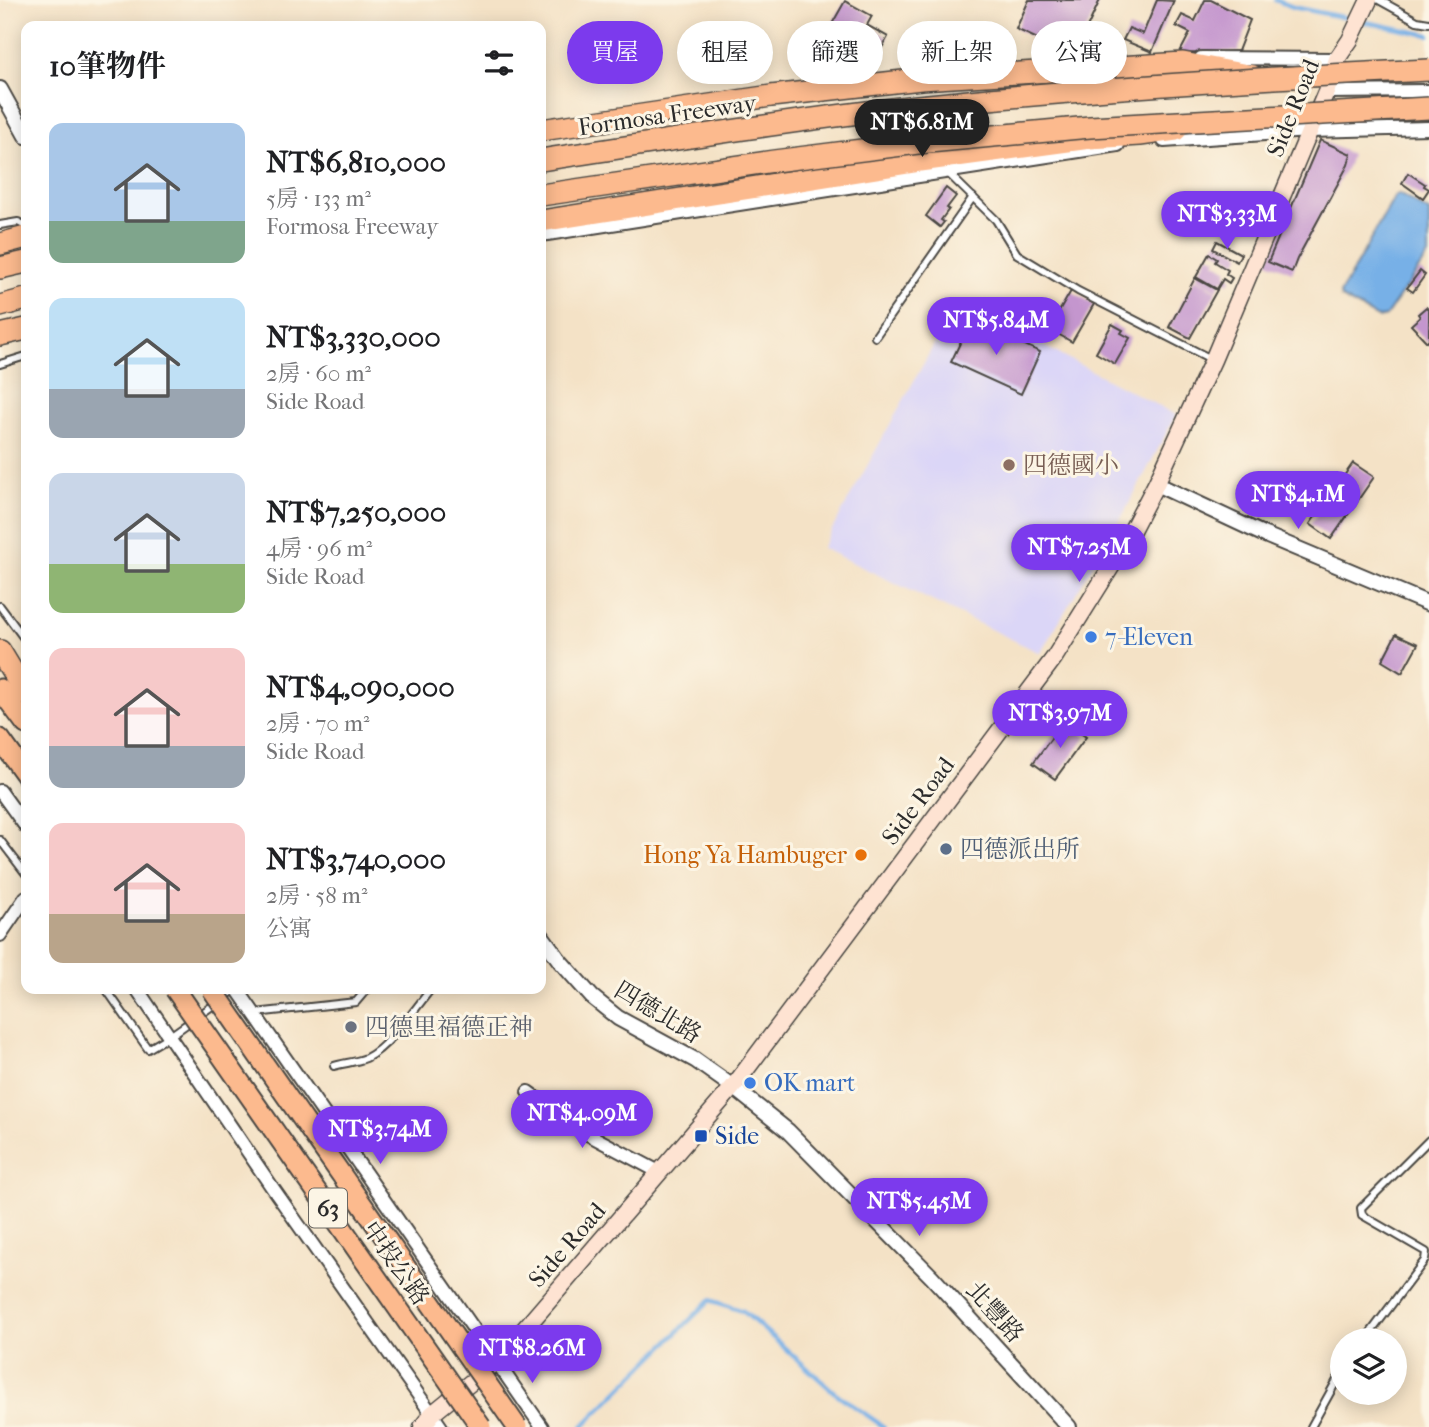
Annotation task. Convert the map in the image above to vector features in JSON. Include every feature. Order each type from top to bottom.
[{"type":"highway","points":[[546,129],[771,96],[921,79],[1184,63],[1262,77]]},
{"type":"highway","name":"Formosa Freeway","points":[[546,159],[917,106],[1262,77],[1429,70]]},
{"type":"highway","points":[[546,194],[918,143],[1090,127],[1429,108]]},
{"type":"highway","points":[[546,220],[921,161],[1257,118]]},
{"type":"highway","points":[[0,244],[21,238]]},
{"type":"highway","points":[[0,268],[21,262]]},
{"type":"highway","points":[[0,306],[21,300]]},
{"type":"highway","points":[[0,335],[21,330]]},
{"type":"highway","points":[[0,651],[21,686]]},
{"type":"main road","name":"Side Road","points":[[432,1423],[496,1362],[733,1087],[1054,658],[1121,551],[1156,484],[1213,360],[1326,92],[1337,59],[1350,40],[1368,0]]},
{"type":"main road","points":[[0,690],[21,717]]},
{"type":"main road","points":[[0,739],[21,768]]},
{"type":"main road","name":"中投公路","points":[[178,994],[481,1427]]},
{"type":"main road","name":"中投公路","points":[[215,994],[517,1427]]},
{"type":"street","points":[[546,123],[821,81],[1179,58],[1337,59]]},
{"type":"street","points":[[0,89],[21,127]]},
{"type":"street","points":[[1326,92],[1429,90]]},
{"type":"street","points":[[546,234],[1135,143],[1309,131],[1429,128]]},
{"type":"street","points":[[1156,484],[1265,535],[1429,604]]},
{"type":"street","points":[[0,664],[21,688]]},
{"type":"street","points":[[0,790],[6,806],[21,822]]},
{"type":"street","points":[[0,935],[21,904]]},
{"type":"street","name":"四德北路","points":[[546,942],[592,997],[618,1018],[695,1060],[733,1087]]},
{"type":"street","points":[[141,994],[432,1423]]},
{"type":"street","points":[[240,994],[542,1427]]},
{"type":"street","name":"北豐路","points":[[733,1087],[798,1141],[932,1277],[1069,1427]]},
{"type":"street","points":[[528,1092],[580,1130],[659,1172]]},
{"type":"lane","points":[[1379,0],[1417,21],[1429,23]]},
{"type":"lane","points":[[946,172],[996,220],[1017,254],[1079,291],[1213,360]]},
{"type":"lane","points":[[876,337],[973,197]]},
{"type":"lane","points":[[0,225],[21,224]]},
{"type":"lane","points":[[0,363],[21,357]]},
{"type":"lane","points":[[0,606],[21,634]]},
{"type":"lane","points":[[0,840],[21,867]]},
{"type":"lane","points":[[110,994],[148,1049],[230,994]]},
{"type":"lane","points":[[253,1013],[356,1002],[363,994]]},
{"type":"lane","points":[[334,1066],[366,1058],[383,1045],[427,994]]},
{"type":"lane","points":[[1374,1328],[1425,1260],[1426,1252],[1362,1215],[1360,1208],[1429,1140]]},
{"type":"lane","points":[[1311,1427],[1330,1393]]},
{"type":"shaded area","name":"四德國小","points":[[958,301],[1176,415],[1123,515],[1040,653],[822,548]]},
{"type":"water","points":[[1399,194],[1429,212],[1429,254],[1386,316],[1378,318],[1341,298],[1340,294],[1395,196]]},
{"type":"building","points":[[1029,0],[1100,0],[1090,21],[1031,21],[1031,36],[1017,29]]},
{"type":"building","points":[[1157,0],[1174,1],[1152,52],[1127,42],[1129,28],[1143,34]]},
{"type":"building","points":[[1205,0],[1211,0],[1250,20],[1238,51],[1179,54],[1190,33],[1176,26],[1182,15],[1195,21]]},
{"type":"building","points":[[845,1],[872,16],[869,21],[834,21]]},
{"type":"building","points":[[1320,140],[1351,154],[1348,165],[1292,272],[1268,262]]},
{"type":"building","points":[[1408,173],[1429,189],[1423,198],[1402,183]]},
{"type":"building","points":[[946,188],[956,196],[947,208],[949,209],[941,220],[944,222],[940,227],[926,216]]},
{"type":"building","points":[[1217,241],[1241,254],[1237,262],[1213,249]]},
{"type":"building","points":[[1209,254],[1217,259],[1215,262],[1228,270],[1226,274],[1232,278],[1229,283],[1223,279],[1217,289],[1196,277]]},
{"type":"building","points":[[1420,271],[1425,275],[1413,292],[1407,288]]},
{"type":"building","points":[[1195,278],[1217,290],[1190,338],[1169,327]]},
{"type":"building","points":[[1071,291],[1094,304],[1072,342],[1049,329]]},
{"type":"building","points":[[1426,307],[1429,310],[1427,342],[1411,325]]},
{"type":"building","points":[[971,320],[1040,352],[1021,394],[951,362]]},
{"type":"building","points":[[1112,324],[1130,338],[1115,364],[1096,353]]},
{"type":"building","points":[[1353,463],[1374,477],[1331,539],[1310,524]]},
{"type":"building","points":[[1396,634],[1418,644],[1402,673],[1382,661]]},
{"type":"building","points":[[1064,721],[1086,737],[1055,779],[1033,763]]},
{"type":"waterway","points":[[1275,0],[1293,7],[1429,35]]},
{"type":"waterway","points":[[582,1427],[710,1300],[743,1311],[834,1392],[884,1427]]},
{"type":"place","name":"四德國小","points":[[1009,465]]},
{"type":"place","name":"7-Eleven","points":[[1091,637]]},
{"type":"place","name":"四德派出所","points":[[946,849]]},
{"type":"place","name":"Hong Ya Hambuger","points":[[861,855]]},
{"type":"place","name":"四德里福德正神","points":[[351,1027]]},
{"type":"place","name":"OK mart","points":[[750,1083]]},
{"type":"place","name":"Side","points":[[701,1136]]}]
